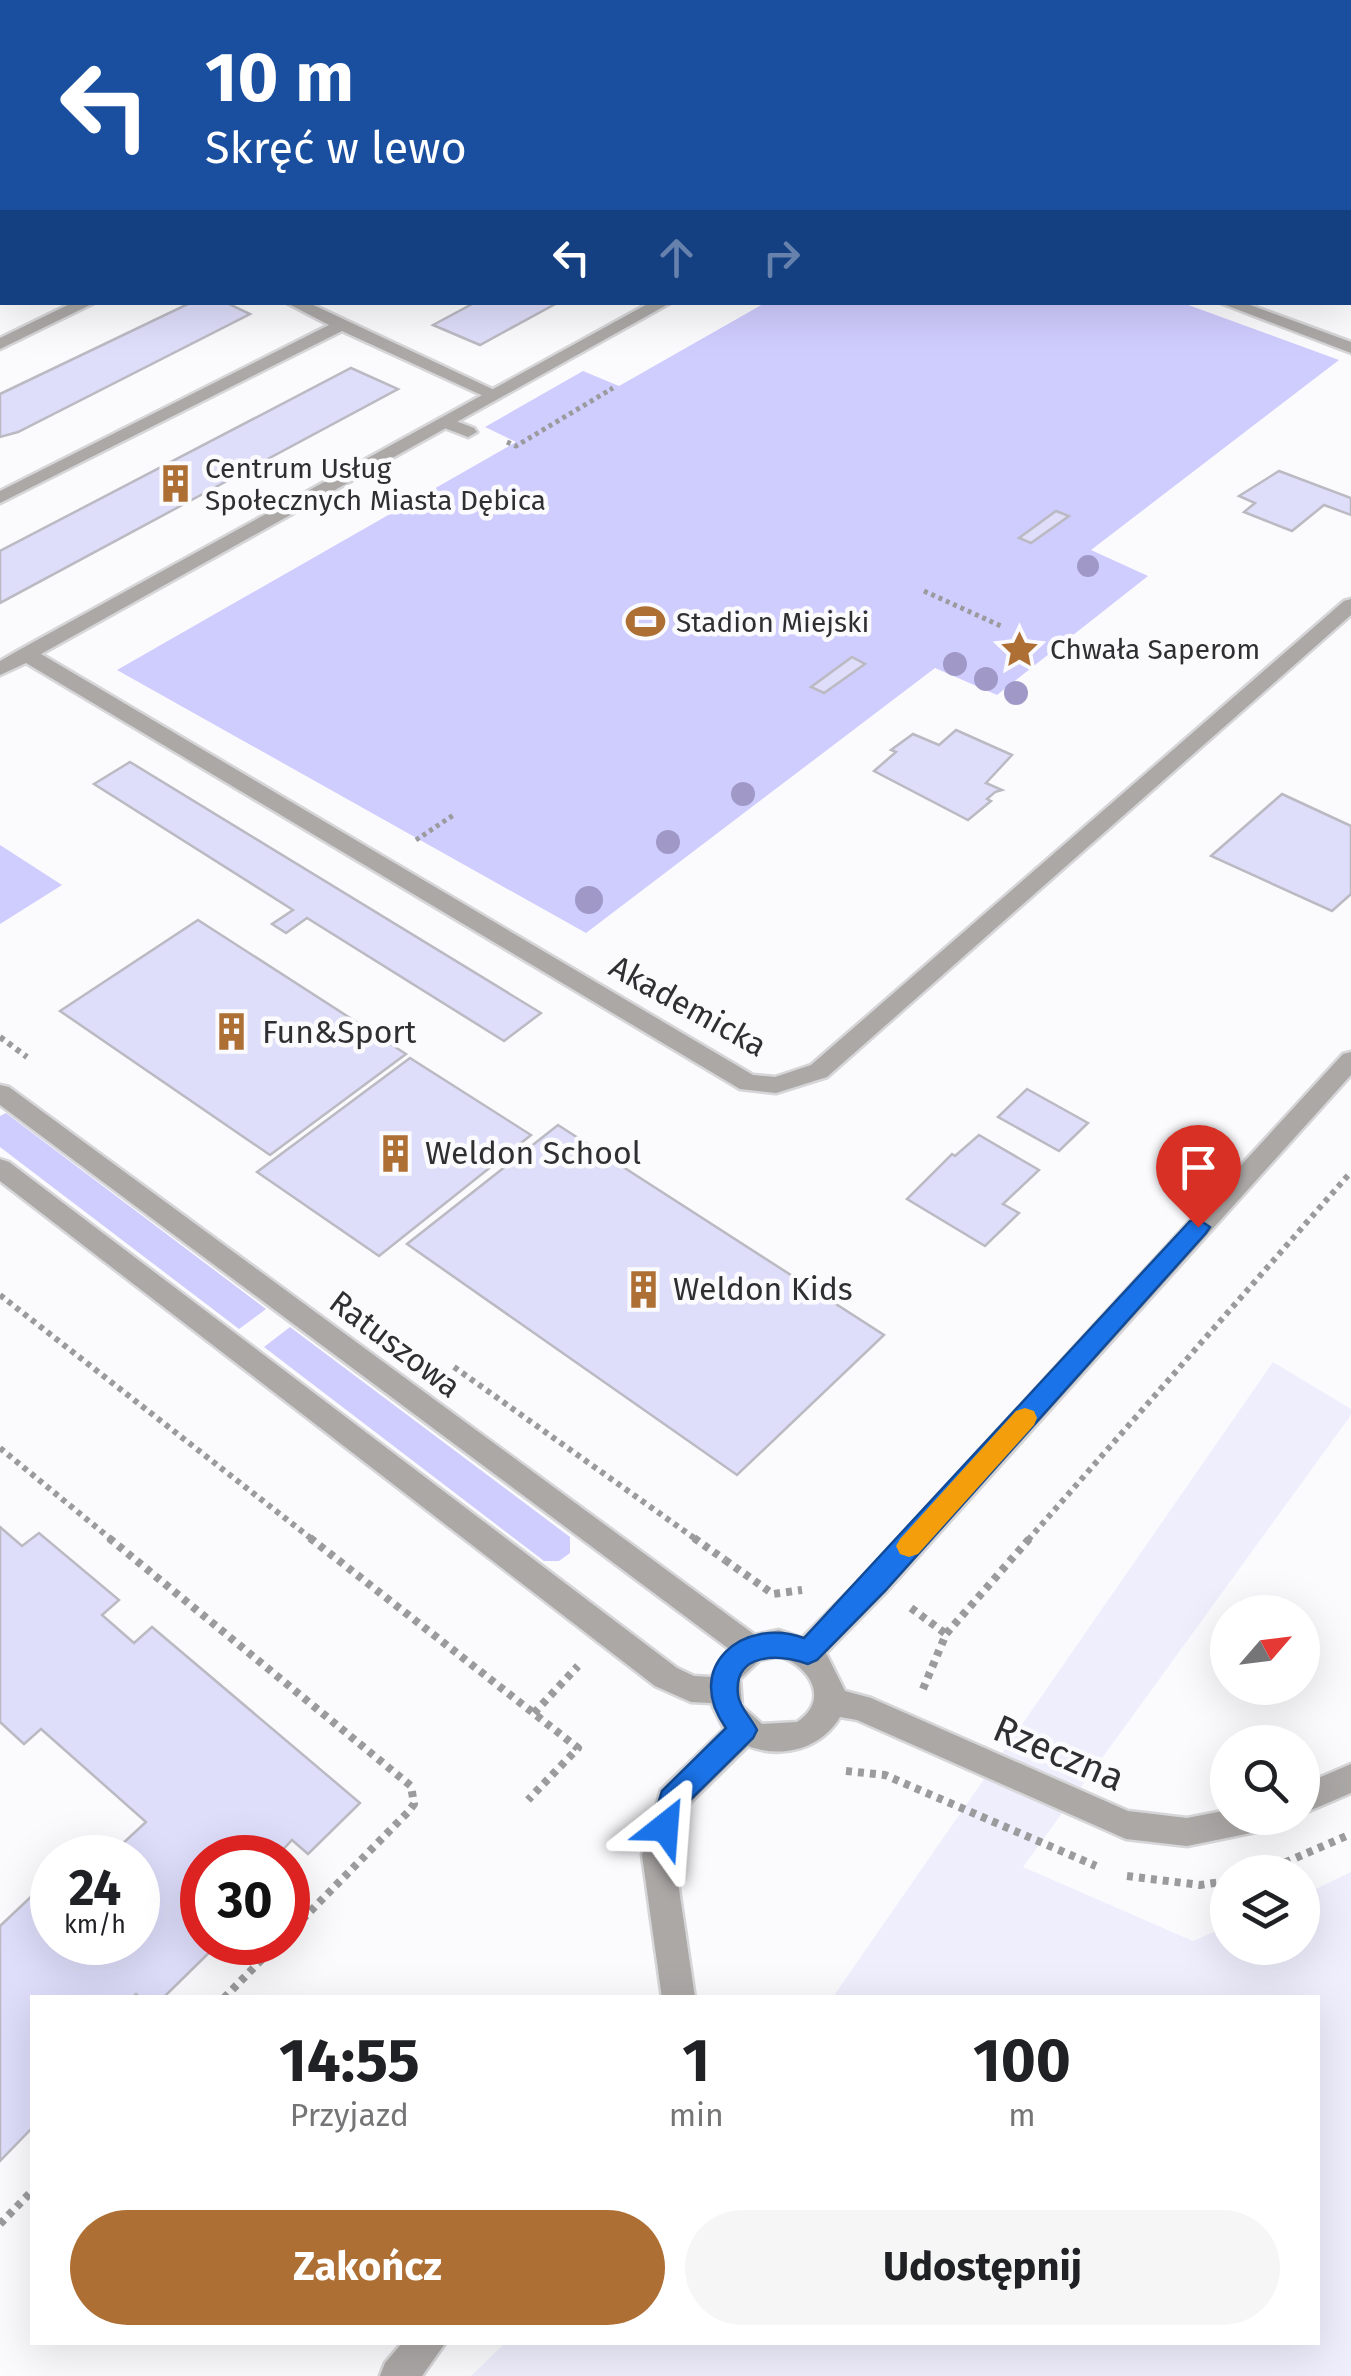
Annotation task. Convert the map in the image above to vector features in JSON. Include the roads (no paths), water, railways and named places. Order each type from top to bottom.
[{"type":"street","points":[[0,344],[82,305]]},
{"type":"street","points":[[299,305],[496,395]]},
{"type":"street","points":[[0,668],[659,305]]},
{"type":"street","points":[[1234,305],[1351,348]]},
{"type":"street","points":[[0,498],[341,325]]},
{"type":"street","points":[[448,422],[468,432]]},
{"type":"street","name":"Akademicka","points":[[26,654],[748,1083],[776,1085],[820,1072],[1351,605]]},
{"type":"street","points":[[808,1652],[876,1583],[1351,1060]]},
{"type":"street","name":"Ratuszowa","points":[[0,1093],[750,1648]]},
{"type":"street","points":[[0,1168],[666,1677],[691,1688],[722,1691]]},
{"type":"street","points":[[779,1643],[808,1652],[828,1674],[830,1702],[824,1717],[812,1730],[797,1737],[760,1738],[744,1730],[732,1718],[722,1691],[726,1672],[750,1648],[779,1643]]},
{"type":"street","name":"Rzeczna","points":[[830,1702],[860,1708],[1126,1825],[1187,1832],[1210,1828]]},
{"type":"street","points":[[680,1995],[658,1855],[672,1800],[744,1730]]},
{"type":"street","points":[[1320,1792],[1351,1778]]},
{"type":"street","points":[[398,2376],[425,2345]]},
{"type":"place","name":"Centrum Usług Społecznych Miasta Dębica","points":[[175,484]]},
{"type":"place","name":"Stadion Miejski","points":[[646,622]]},
{"type":"place","name":"Chwała Saperom","points":[[1020,649]]},
{"type":"place","name":"Fun&Sport","points":[[232,1032]]},
{"type":"place","name":"Weldon School","points":[[395,1153]]},
{"type":"place","name":"Weldon Kids","points":[[643,1289]]}]
